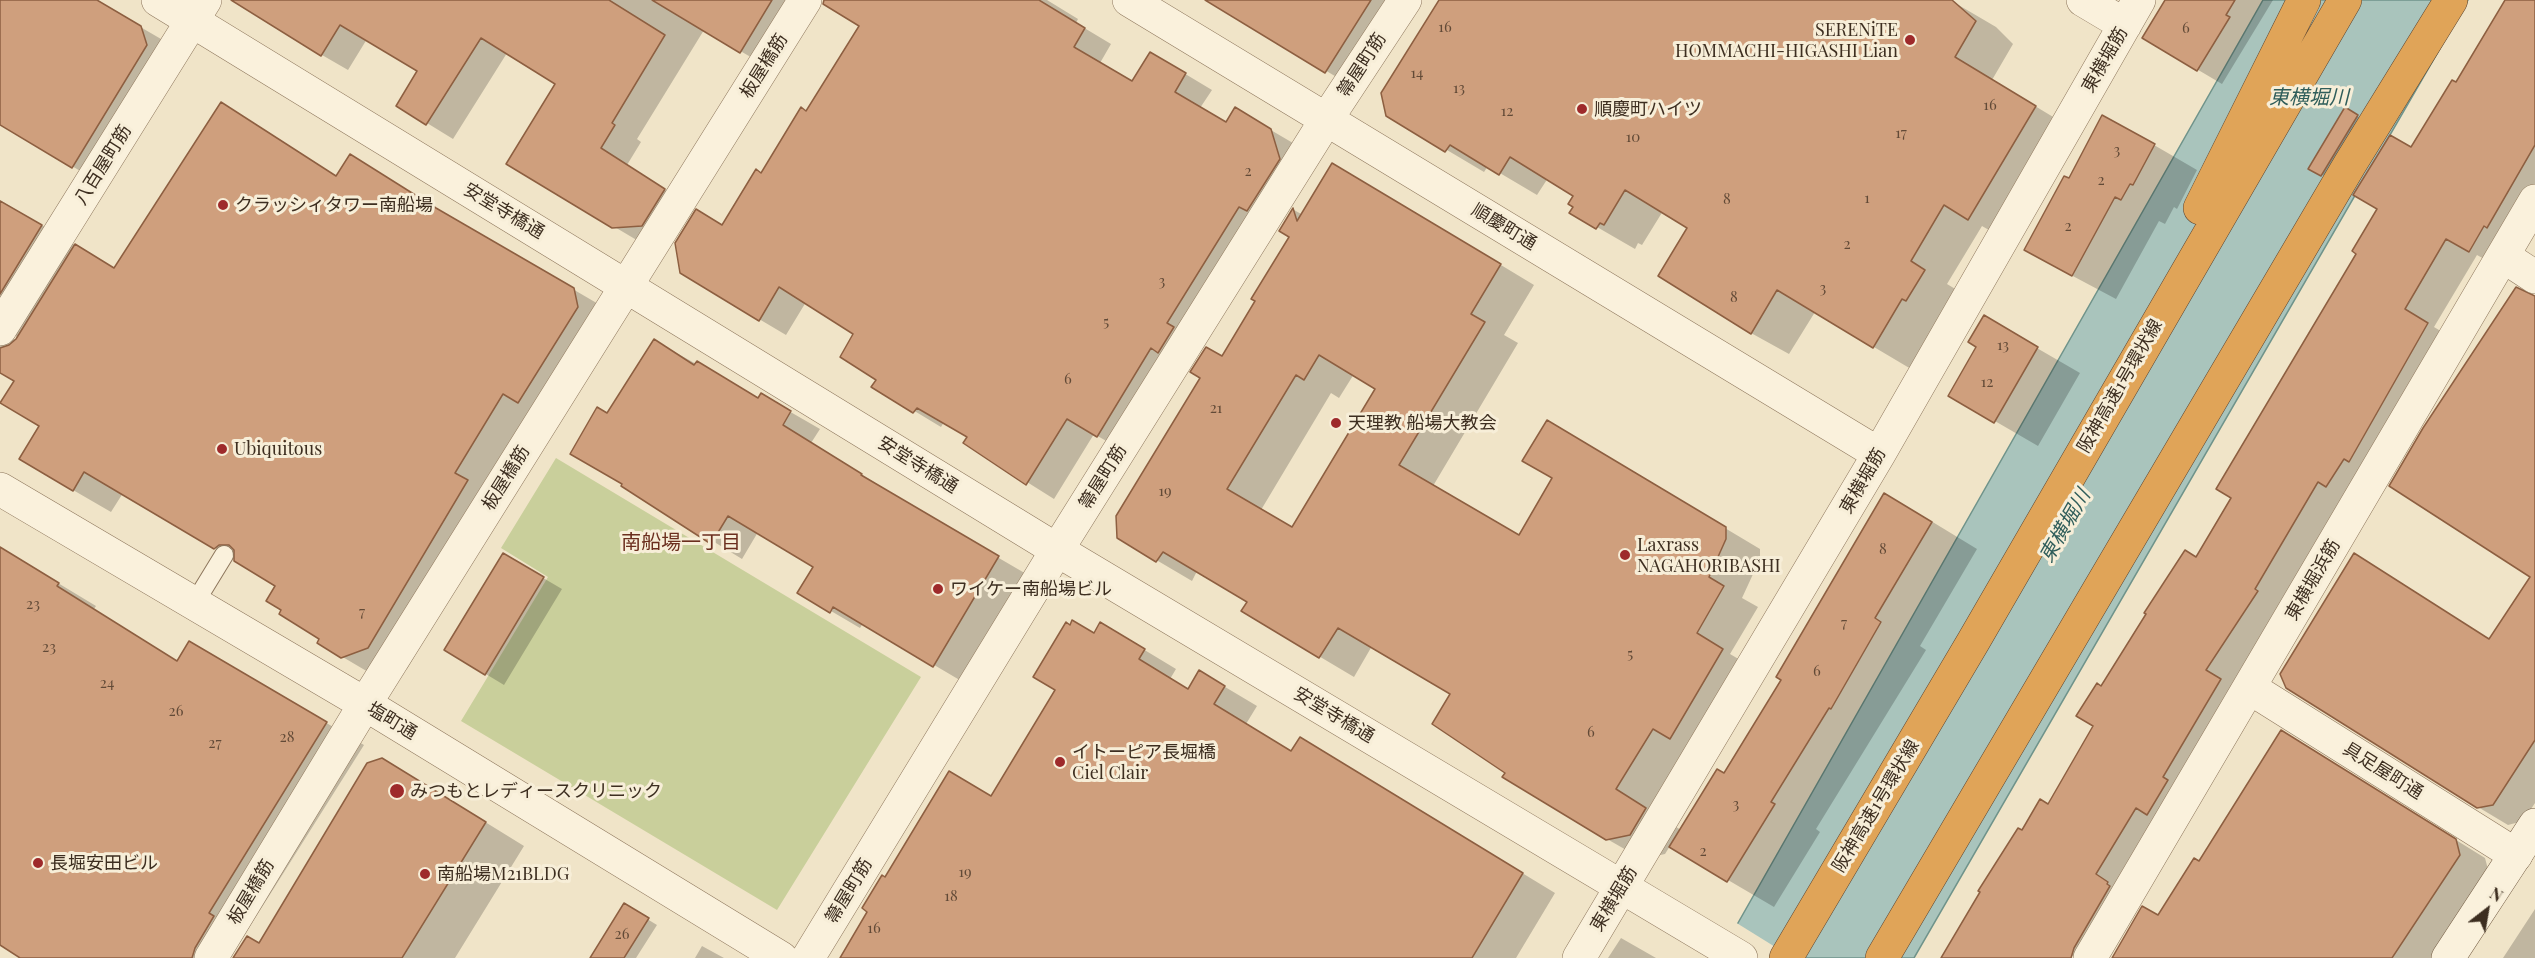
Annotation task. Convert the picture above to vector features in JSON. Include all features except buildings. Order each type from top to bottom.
[{"type":"highway","points":[[2068,475],[2304,0]]},
{"type":"highway","name":"阪神高速1号環状線","points":[[1786,958],[2345,0]]},
{"type":"highway","points":[[1882,958],[2344,175],[2451,0]]},
{"type":"street","name":"安堂寺橋通","points":[[158,0],[199,10],[626,285],[1057,550],[1741,958]]},
{"type":"street","name":"板屋橋筋","points":[[211,958],[365,704],[805,0]]},
{"type":"street","name":"順慶町通","points":[[1129,0],[1879,454]]},
{"type":"street","name":"箒屋町筋","points":[[808,958],[1057,550],[1326,120],[1405,0]]},
{"type":"street","points":[[2083,0],[2132,13]]},
{"type":"street","name":"八百屋町筋","points":[[0,329],[199,10]]},
{"type":"street","name":"東横堀筋","points":[[1579,958],[1879,454],[2132,13]]},
{"type":"street","name":"東横堀浜筋","points":[[2090,958],[2535,201]]},
{"type":"street","points":[[2503,256],[2535,277]]},
{"type":"street","name":"塩町通","points":[[0,489],[365,704],[781,958]]},
{"type":"street","name":"具足屋町通","points":[[2250,688],[2516,855]]},
{"type":"street","points":[[2448,958],[2535,825]]},
{"type":"lane","points":[[194,604],[224,555]]},
{"type":"green space","points":[[556,458],[921,677],[777,910],[461,721],[548,577],[501,548]]},
{"type":"water","name":"東横堀川","points":[[2263,0],[2468,0],[1914,958],[1718,958]]},
{"type":"pier","points":[[1735,922],[1793,958],[1715,958]]},
{"type":"place","name":"SERENiTE HOMMACHI-HIGASHI Lian","points":[[1910,40]]},
{"type":"place","name":"順慶町ハイツ","points":[[1582,109]]},
{"type":"place","name":"クラッシィタワー南船場","points":[[223,205]]},
{"type":"place","name":"天理教 船場大教会","points":[[1336,423]]},
{"type":"place","name":"Ubiquitous","points":[[222,449]]},
{"type":"place","name":"Laxrass NAGAHORIBASHI","points":[[1625,555]]},
{"type":"place","name":"ワイケー南船場ビル","points":[[938,589]]},
{"type":"place","name":"イトーピア長堀橋 Ciel Clair","points":[[1060,762]]},
{"type":"place","name":"みつもとレディースクリニック","points":[[397,791]]},
{"type":"place","name":"長堀安田ビル","points":[[38,863]]},
{"type":"place","name":"南船場M21BLDG","points":[[425,874]]},
{"type":"district","name":"南船場一丁目","points":[[681,543]]}]
